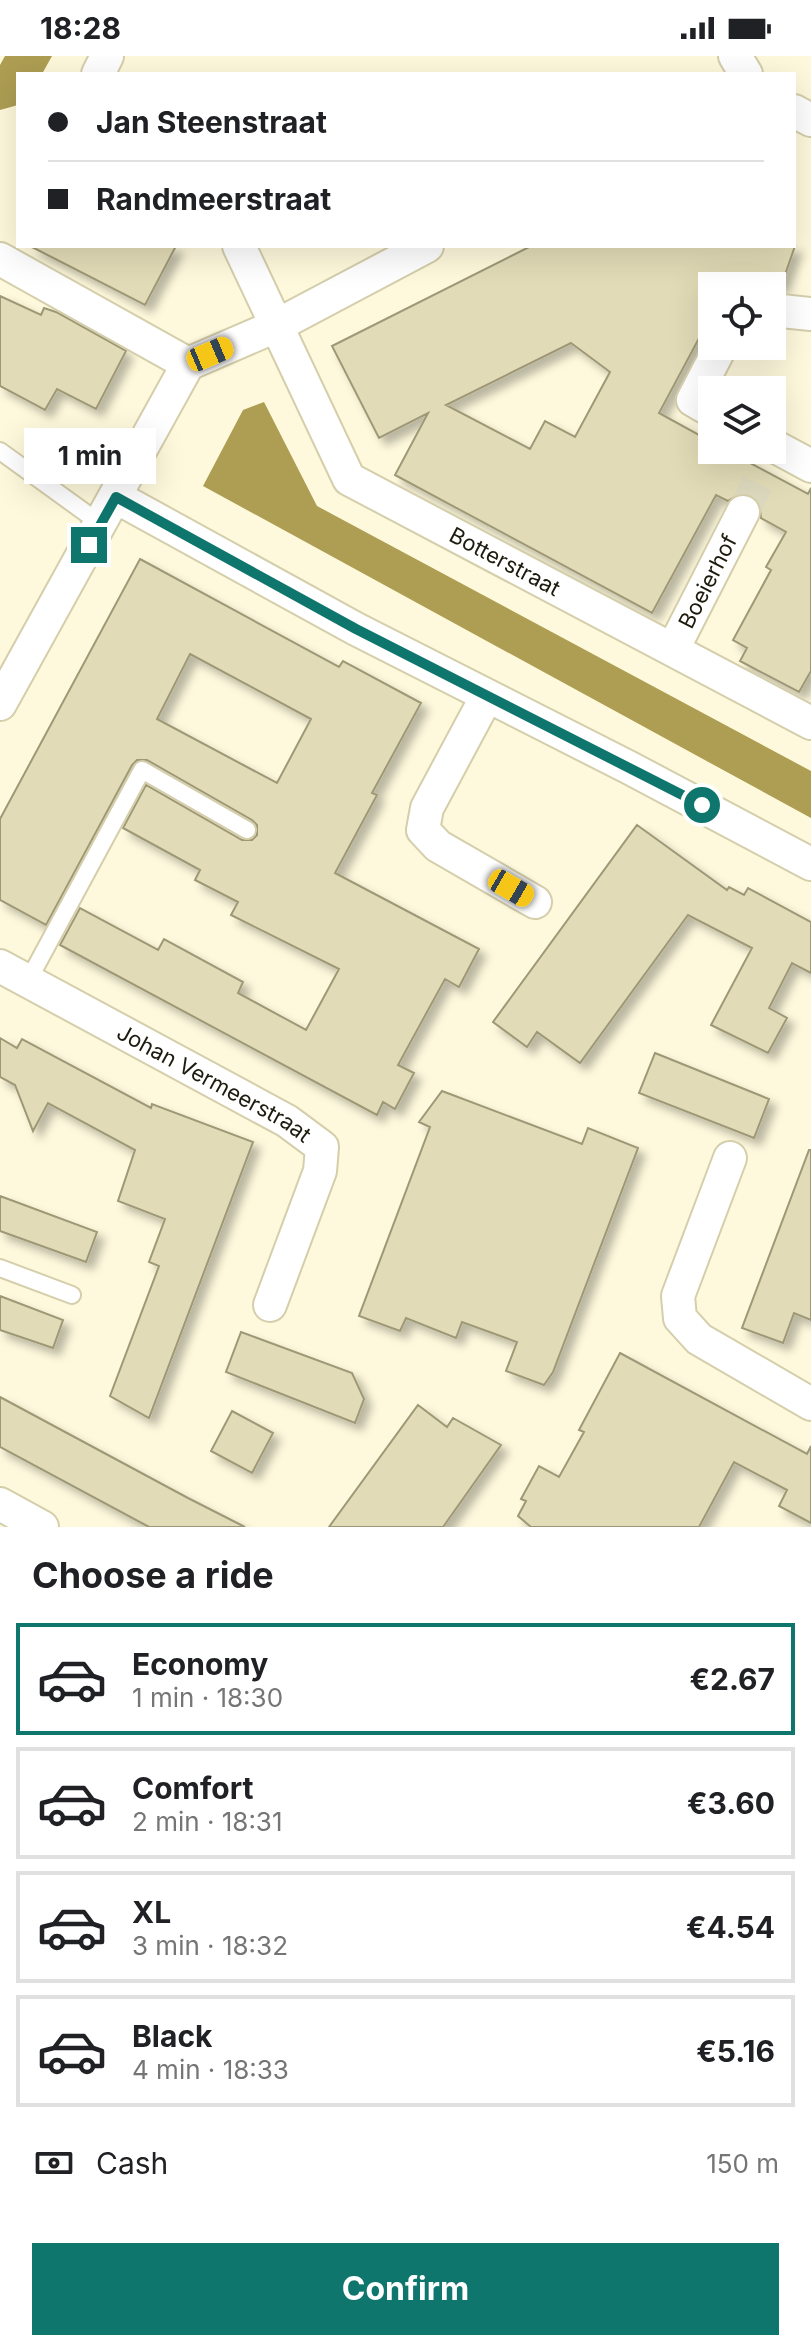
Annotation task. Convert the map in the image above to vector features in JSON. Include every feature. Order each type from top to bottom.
[{"type":"street","name":"Botterstraat","points":[[240,248],[349,479],[811,723]]},
{"type":"street","points":[[0,704],[188,364],[276,326],[423,248]]},
{"type":"street","points":[[0,259],[188,364]]},
{"type":"street","points":[[786,311],[811,314]]},
{"type":"street","points":[[786,458],[811,466]]},
{"type":"street","points":[[109,510],[356,629],[811,864]]},
{"type":"street","name":"Boeierhof","points":[[673,649],[743,512]]},
{"type":"street","points":[[487,696],[427,808],[423,830],[438,846],[535,902]]},
{"type":"street","name":"Johan Vermeerstraat","points":[[14,973],[299,1128],[322,1147],[320,1171],[270,1305]]},
{"type":"street","points":[[730,1158],[678,1296],[680,1318],[699,1339],[811,1404]]},
{"type":"street","points":[[0,1504],[42,1527]]},
{"type":"lane","points":[[0,451],[109,510]]},
{"type":"lane","points":[[14,973],[142,770],[247,830]]},
{"type":"lane","points":[[0,1268],[72,1295]]},
{"type":"shaded area","points":[[5,56],[52,56],[43,72],[16,72],[16,106],[0,110],[0,65]]},
{"type":"shaded area","points":[[264,402],[317,506],[811,771],[811,818],[203,486],[243,410]]},
{"type":"building","points":[[34,248],[175,248],[145,305]]},
{"type":"building","points":[[527,248],[794,248],[786,272],[698,272],[698,340],[659,413],[698,434],[698,464],[752,464],[808,494],[811,488],[811,671],[799,692],[740,661],[747,648],[733,640],[771,570],[766,567],[786,532],[761,518],[759,502],[752,496],[741,493],[728,501],[716,495],[652,613],[395,475],[428,413],[379,438],[332,346]],"holes":[[[571,343],[610,372],[575,437],[545,421],[530,449],[446,405]]]},
{"type":"building","points":[[0,296],[41,315],[44,308],[56,312],[126,351],[96,409],[57,389],[45,410],[0,386]]},
{"type":"building","points":[[140,559],[339,667],[343,661],[421,703],[372,793],[377,795],[335,873],[479,949],[459,987],[445,979],[398,1065],[414,1073],[395,1109],[383,1102],[377,1115],[60,945],[80,908],[158,950],[164,939],[243,982],[238,993],[306,1030],[339,969],[231,915],[238,902],[195,880],[200,870],[123,828],[146,785],[242,840],[252,840],[257,835],[257,825],[252,820],[147,760],[137,760],[46,925],[0,900],[0,819]],"holes":[[[190,654],[311,719],[277,783],[157,719]]]},
{"type":"building","points":[[637,825],[727,890],[729,887],[744,895],[748,888],[811,922],[811,973],[792,963],[769,1008],[787,1018],[768,1053],[711,1025],[752,948],[688,915],[580,1063],[537,1032],[527,1047],[493,1022]]},
{"type":"building","points":[[0,1038],[17,1048],[22,1039],[151,1108],[152,1104],[253,1142],[149,1418],[110,1396],[159,1266],[149,1262],[165,1219],[118,1201],[135,1150],[48,1103],[33,1131],[15,1085],[0,1077]]},
{"type":"building","points":[[655,1053],[769,1099],[754,1138],[639,1093]]},
{"type":"building","points":[[442,1091],[582,1144],[588,1128],[638,1148],[553,1372],[544,1385],[506,1371],[517,1342],[462,1322],[456,1338],[406,1318],[400,1331],[359,1316],[430,1127],[419,1122]]},
{"type":"building","points":[[809,1150],[811,1320],[794,1313],[783,1343],[742,1328]]},
{"type":"building","points":[[0,1196],[97,1232],[86,1262],[0,1231]]},
{"type":"building","points":[[0,1296],[63,1320],[53,1348],[0,1330]]},
{"type":"building","points":[[241,1332],[352,1373],[364,1399],[355,1423],[226,1372]]},
{"type":"building","points":[[620,1353],[807,1454],[811,1446],[811,1523],[779,1506],[787,1490],[734,1462],[699,1527],[531,1527],[518,1516],[526,1501],[521,1499],[539,1466],[559,1477],[584,1432],[579,1430]]},
{"type":"building","points":[[0,1397],[245,1527],[149,1527],[0,1447]]},
{"type":"building","points":[[418,1405],[447,1427],[453,1418],[501,1445],[443,1527],[329,1527]]},
{"type":"building","points":[[232,1411],[273,1433],[252,1473],[211,1451]]},
{"type":"tunnel","points":[[743,512],[764,471]]},
{"type":"route","points":[[89,545],[116,497],[356,629],[702,805]]}]
